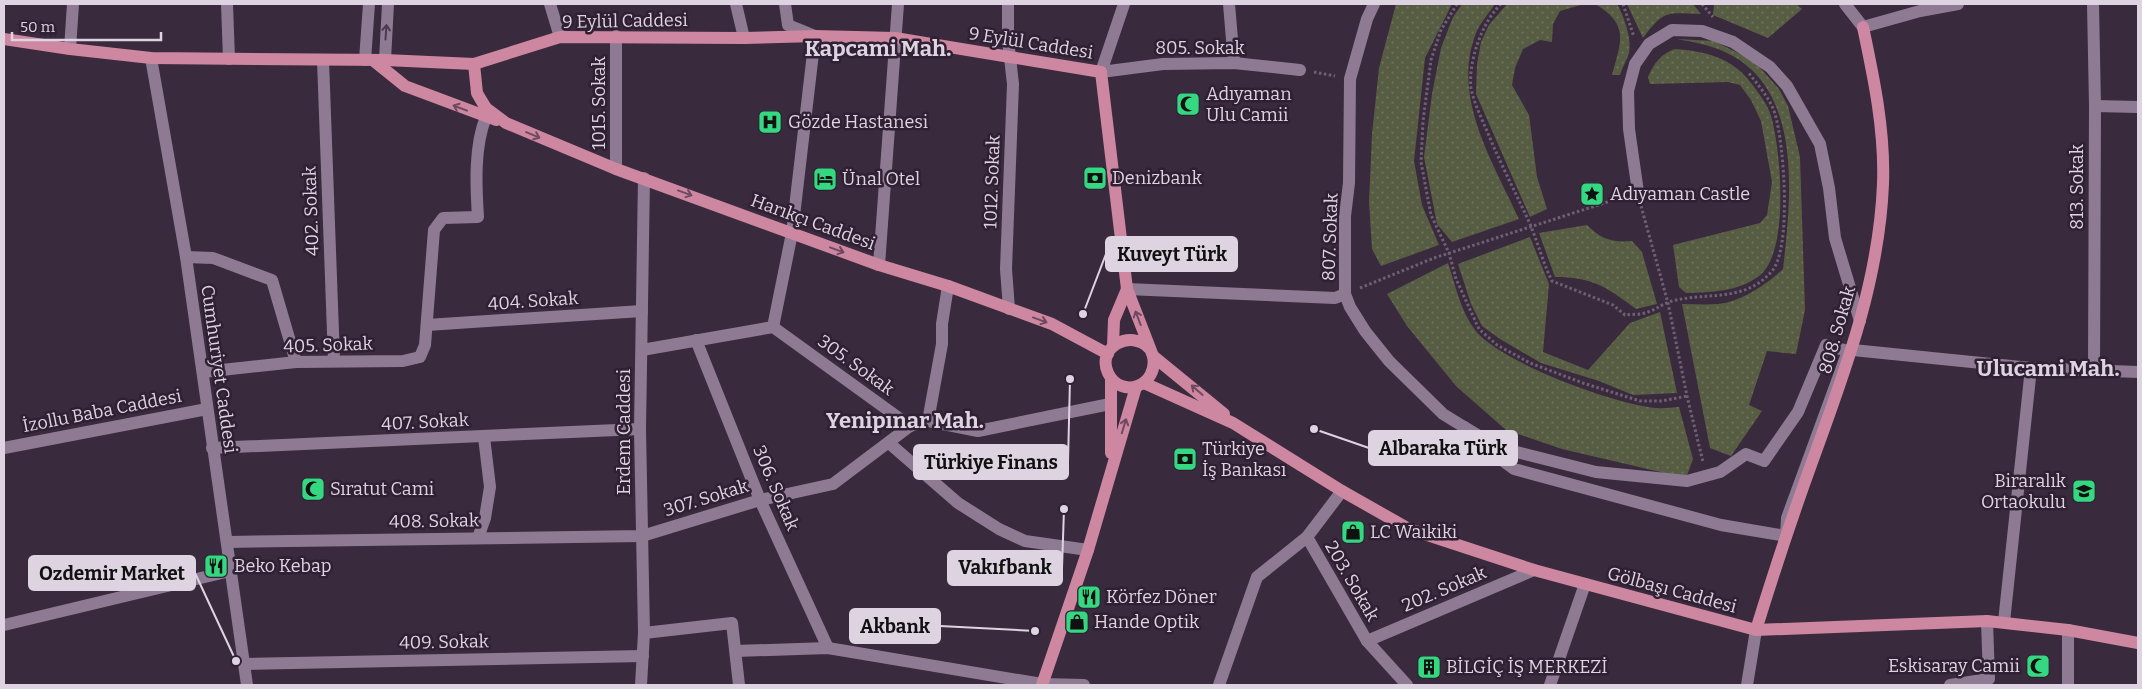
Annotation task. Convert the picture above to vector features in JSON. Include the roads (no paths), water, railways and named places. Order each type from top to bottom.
[{"type":"main road","name":"808. Sokak","points":[[1756,630],[1786,536],[1853,350],[1874,258],[1883,184],[1881,124],[1863,27]]},
{"type":"main road","name":"9 Eylül Caddesi","points":[[4,39],[150,58],[374,60],[474,64],[560,37],[744,38],[815,36],[895,38],[1101,72]]},
{"type":"main road","name":"Harıkçı Caddesi","points":[[374,60],[405,86],[506,124],[616,169],[879,265],[948,286],[1052,324],[1111,350]]},
{"type":"main road","name":"Harıkçı Caddesi","points":[[474,64],[478,93],[481,100],[486,108],[506,124]]},
{"type":"main road","points":[[1042,685],[1088,550],[1112,465],[1140,385],[1154,369],[1151,352],[1127,289],[1101,72]]},
{"type":"main road","points":[[1127,289],[1114,320],[1111,350],[1106,366],[1112,378],[1122,386],[1140,385]]},
{"type":"main road","points":[[1111,350],[1120,341],[1134,339],[1142,342],[1151,352]]},
{"type":"main road","name":"Gölbaşı Caddesi","points":[[1151,352],[1233,422],[1342,491],[1409,529],[1534,570],[1756,630],[1987,621],[2068,630],[2138,643]]},
{"type":"main road","points":[[1112,378],[1110,404],[1112,465]]},
{"type":"main road","name":"Gölbaşı Caddesi","points":[[1140,385],[1233,422]]},
{"type":"street","points":[[70,49],[73,4]]},
{"type":"street","points":[[228,4],[229,59]]},
{"type":"street","points":[[368,4],[374,60]]},
{"type":"street","points":[[374,60],[388,4]]},
{"type":"street","points":[[550,4],[560,37]]},
{"type":"street","points":[[736,4],[744,38]]},
{"type":"street","points":[[642,350],[773,327],[792,233],[815,36],[788,25],[785,4]]},
{"type":"street","points":[[879,265],[898,4]]},
{"type":"street","name":"1012. Sokak","points":[[1008,4],[1009,56],[1013,84],[1006,269],[1009,309]]},
{"type":"street","points":[[1101,72],[1124,4]]},
{"type":"street","points":[[1228,4],[1234,63]]},
{"type":"street","name":"807. Sokak","points":[[1374,4],[1366,19],[1350,79],[1345,294],[1350,307],[1365,331],[1389,361],[1443,414],[1464,427]]},
{"type":"street","points":[[1844,4],[1863,27],[1922,8],[1958,4]]},
{"type":"street","name":"813. Sokak","points":[[2093,4],[2095,106],[2094,372]]},
{"type":"street","points":[[1638,192],[1628,130],[1628,91],[1635,64],[1650,44],[1672,30],[1702,31],[1733,42],[1770,67],[1787,86],[1820,144],[1829,188],[1835,238],[1860,321]]},
{"type":"street","name":"1015. Sokak","points":[[616,36],[616,169]]},
{"type":"street","name":"Cumhuriyet Caddesi","points":[[150,58],[186,257],[247,685]]},
{"type":"street","name":"402. Sokak","points":[[323,60],[334,360]]},
{"type":"street","name":"805. Sokak","points":[[1101,72],[1163,64],[1234,63],[1300,70]]},
{"type":"street","points":[[2095,106],[2138,107]]},
{"type":"street","points":[[427,325],[434,230],[443,218],[478,217],[476,184],[482,129],[486,117]]},
{"type":"street","name":"Erdem Caddesi","points":[[641,685],[644,633],[640,429],[644,178]]},
{"type":"street","points":[[186,257],[213,258],[272,280],[296,362]]},
{"type":"street","points":[[928,421],[942,344],[942,324],[948,286]]},
{"type":"street","points":[[1127,289],[1335,298],[1345,294]]},
{"type":"street","name":"404. Sokak","points":[[427,325],[642,311]]},
{"type":"street","name":"405. Sokak","points":[[203,372],[296,362],[334,360],[404,361],[420,357],[425,345],[427,325]]},
{"type":"street","name":"305. Sokak","points":[[773,327],[910,426]]},
{"type":"street","name":"306. Sokak","points":[[696,340],[760,500],[828,648]]},
{"type":"street","points":[[1826,345],[1848,351],[1787,518],[1786,536],[1721,525],[1514,469],[1484,447],[1464,427],[1497,447],[1596,472],[1687,481],[1720,472],[1746,454],[1764,460],[1798,412],[1826,345]]},
{"type":"street","points":[[1853,350],[2031,368],[2094,372],[2138,372]]},
{"type":"street","points":[[2004,622],[2031,368]]},
{"type":"street","points":[[910,426],[928,421],[978,431],[1110,404]]},
{"type":"street","name":"İzollu Baba Caddesi","points":[[4,448],[207,409]]},
{"type":"street","name":"307. Sokak","points":[[642,536],[760,500],[833,484],[910,426]]},
{"type":"street","name":"407. Sokak","points":[[212,448],[640,429]]},
{"type":"street","points":[[478,538],[485,518],[490,487],[484,436]]},
{"type":"street","points":[[889,443],[958,503],[999,529],[1025,541],[1088,550]]},
{"type":"street","name":"203. Sokak","points":[[1342,491],[1307,537],[1367,641],[1394,679],[1407,685]]},
{"type":"street","name":"408. Sokak","points":[[227,542],[642,536]]},
{"type":"street","points":[[1219,685],[1258,577],[1307,537]]},
{"type":"street","points":[[4,625],[230,570]]},
{"type":"street","name":"202. Sokak","points":[[1367,641],[1534,570]]},
{"type":"street","points":[[1550,685],[1584,584]]},
{"type":"street","points":[[1950,685],[1988,679],[1987,621]]},
{"type":"street","points":[[644,633],[732,623],[738,685]]},
{"type":"street","points":[[1747,685],[1756,630]]},
{"type":"street","points":[[2068,630],[2068,685]]},
{"type":"street","points":[[736,651],[828,648],[1042,685],[1084,685]]},
{"type":"street","name":"409. Sokak","points":[[245,664],[643,656]]},
{"type":"place","name":"Adıyaman Ulu Camii","points":[[1188,104]]},
{"type":"place","name":"Gözde Hastanesi","points":[[770,122]]},
{"type":"place","name":"Denizbank","points":[[1095,178]]},
{"type":"place","name":"Ünal Otel","points":[[825,179]]},
{"type":"place","name":"Adıyaman Castle","points":[[1592,194]]},
{"type":"place","name":"Kuveyt Türk","points":[[1083,314]]},
{"type":"place","name":"Türkiye Finans","points":[[1070,379]]},
{"type":"place","name":"Albaraka Türk","points":[[1314,429]]},
{"type":"place","name":"Türkiye İş Bankası","points":[[1185,459]]},
{"type":"place","name":"Sıratut Cami","points":[[313,489]]},
{"type":"place","name":"Biraralık Ortaokulu","points":[[2084,491]]},
{"type":"place","name":"Vakıfbank","points":[[1064,509]]},
{"type":"place","name":"LC Waikiki","points":[[1353,532]]},
{"type":"place","name":"Beko Kebap","points":[[216,566]]},
{"type":"place","name":"Körfez Döner","points":[[1089,597]]},
{"type":"place","name":"Hande Optik","points":[[1077,622]]},
{"type":"place","name":"Akbank","points":[[1035,631]]},
{"type":"place","name":"Ozdemir Market","points":[[236,661]]},
{"type":"place","name":"Eskisaray Camii","points":[[2038,666]]},
{"type":"place","name":"BİLGİÇ İŞ MERKEZİ","points":[[1429,667]]},
{"type":"district","name":"Kapcami Mah.","points":[[878,48]]},
{"type":"district","name":"Ulucami Mah.","points":[[2048,368]]},
{"type":"district","name":"Yenipınar Mah.","points":[[905,420]]}]
